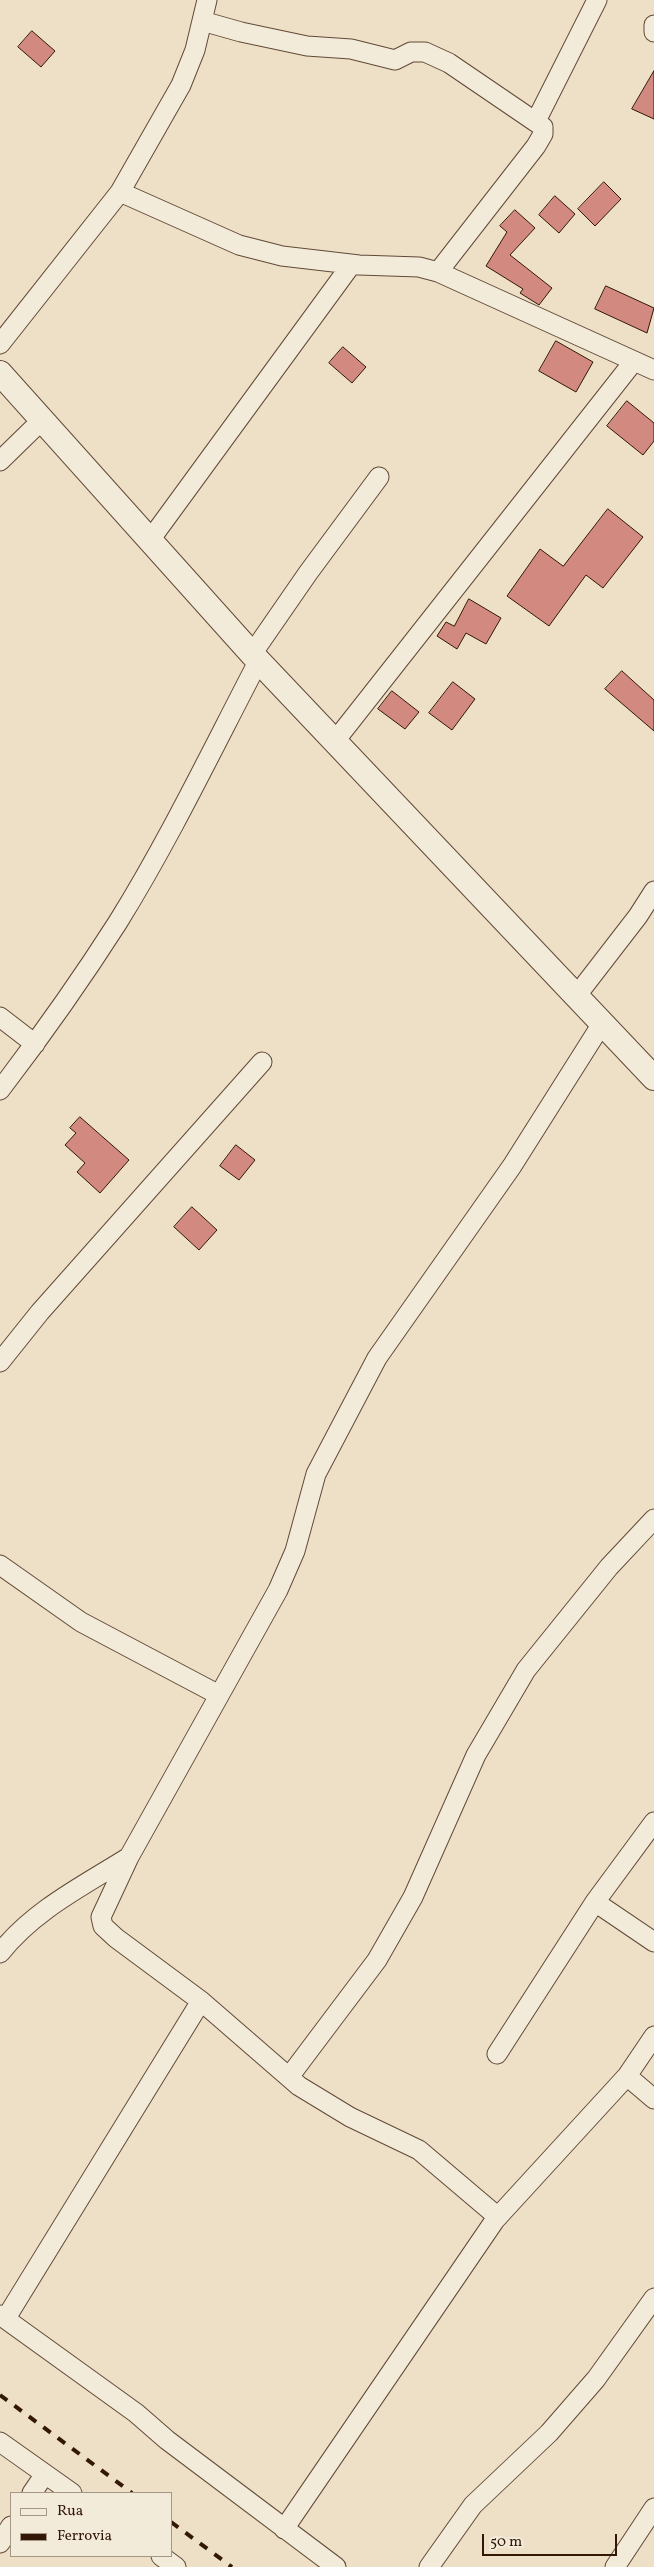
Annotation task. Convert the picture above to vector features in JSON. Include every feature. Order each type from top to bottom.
[{"type":"street","points":[[0,344],[120,192],[181,85],[195,50],[207,0]]},
{"type":"street","points":[[536,121],[598,0]]},
{"type":"street","points":[[202,21],[241,32],[307,46],[368,52],[395,60],[411,52],[424,52],[449,63],[543,127],[543,134],[438,272]]},
{"type":"street","points":[[654,25],[654,32]]},
{"type":"street","points":[[120,192],[239,245],[282,256],[351,265],[419,267],[438,272],[654,370]]},
{"type":"street","points":[[150,540],[351,265]]},
{"type":"street","points":[[335,741],[634,361]]},
{"type":"street","points":[[0,372],[255,657],[604,1022],[654,1078]]},
{"type":"street","points":[[0,461],[42,420]]},
{"type":"street","points":[[0,1090],[69,998],[119,920],[156,855],[255,657],[308,572],[379,477]]},
{"type":"street","points":[[577,995],[638,916],[654,891]]},
{"type":"street","points":[[0,1017],[35,1044]]},
{"type":"street","points":[[498,2217],[419,2150],[350,2117],[289,2077],[201,2001],[103,1926],[101,1917],[129,1858],[278,1590],[295,1551],[316,1474],[377,1358],[512,1166],[604,1022]]},
{"type":"street","points":[[0,1362],[40,1312],[262,1062]]},
{"type":"street","points":[[289,2077],[377,1960],[413,1897],[476,1755],[526,1670],[609,1567],[654,1519]]},
{"type":"street","points":[[0,1565],[81,1622],[219,1695]]},
{"type":"street","points":[[497,2054],[595,1902],[654,1822]]},
{"type":"street","points":[[0,1953],[16,1933],[36,1914],[129,1858]]},
{"type":"street","points":[[595,1902],[654,1942]]},
{"type":"street","points":[[201,2001],[3,2316],[136,2413],[167,2440],[284,2530],[336,2567]]},
{"type":"street","points":[[284,2530],[498,2217],[627,2076],[654,2036]]},
{"type":"street","points":[[627,2076],[654,2099]]},
{"type":"street","points":[[429,2567],[473,2505],[549,2433],[596,2379],[654,2298]]},
{"type":"street","points":[[0,2442],[71,2492]]},
{"type":"street","points":[[33,2492],[45,2474]]},
{"type":"street","points":[[615,2567],[654,2508]]},
{"type":"street","points":[[0,2543],[10,2528]]},
{"type":"street","points":[[161,2557],[176,2567]]},
{"type":"building","points":[[32,31],[55,51],[41,67],[18,47]]},
{"type":"building","points":[[654,71],[654,119],[632,109]]},
{"type":"building","points":[[604,182],[621,199],[595,226],[578,209]]},
{"type":"building","points":[[555,196],[575,214],[559,233],[539,215]]},
{"type":"building","points":[[515,210],[535,228],[510,255],[552,288],[539,305],[520,293],[523,289],[486,266],[507,232],[500,226]]},
{"type":"building","points":[[606,286],[654,308],[647,333],[595,309]]},
{"type":"building","points":[[556,341],[593,362],[576,392],[539,371]]},
{"type":"building","points":[[343,347],[366,367],[352,383],[329,363]]},
{"type":"building","points":[[627,401],[654,423],[654,441],[643,455],[607,426]]},
{"type":"building","points":[[608,509],[643,537],[603,588],[586,575],[549,626],[507,596],[540,549],[563,566]]},
{"type":"building","points":[[469,599],[501,618],[486,644],[466,633],[457,649],[437,636],[446,622],[454,626]]},
{"type":"building","points":[[622,671],[654,700],[654,731],[605,689]]},
{"type":"building","points":[[453,682],[475,699],[452,730],[429,713]]},
{"type":"building","points":[[392,691],[419,712],[405,729],[378,709]]},
{"type":"building","points":[[80,1117],[129,1160],[100,1193],[77,1172],[85,1163],[65,1145],[76,1133],[70,1128]]},
{"type":"building","points":[[236,1145],[255,1160],[239,1180],[220,1166]]},
{"type":"building","points":[[192,1207],[217,1230],[199,1250],[174,1227]]},
{"type":"railway","points":[[0,2395],[131,2492]]},
{"type":"railway","points":[[172,2523],[232,2567]]}]
